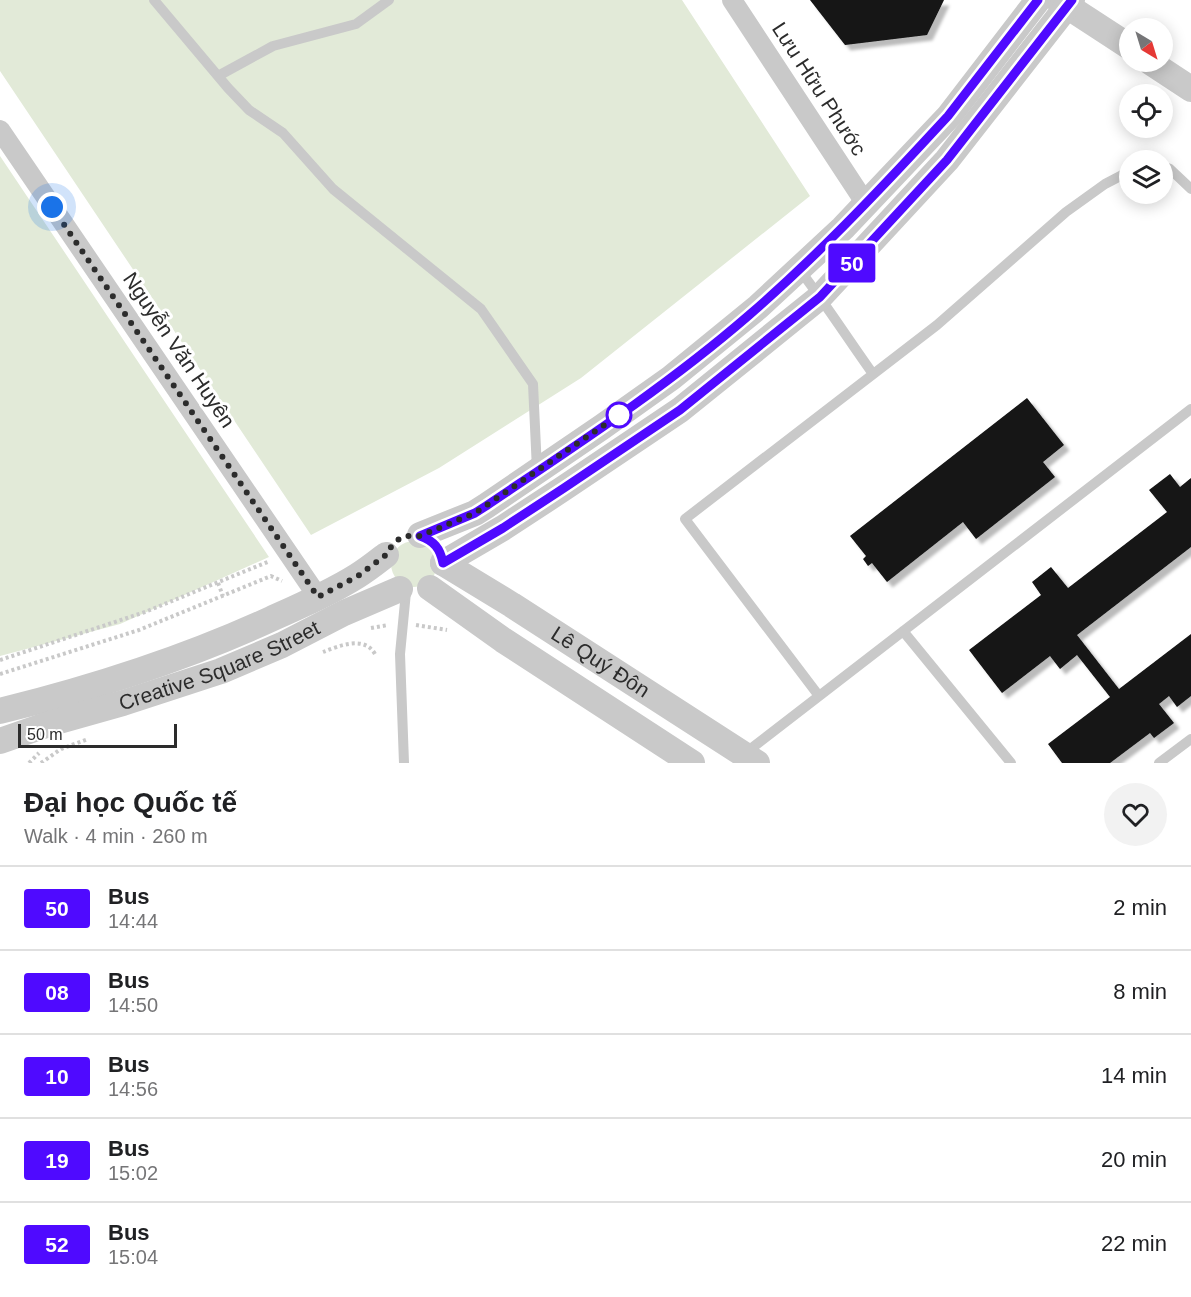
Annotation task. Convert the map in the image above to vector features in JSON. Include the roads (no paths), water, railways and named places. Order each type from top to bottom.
[{"type":"street","name":"Lưu Hữu Phước","points":[[732,0],[866,204]]},
{"type":"street","points":[[420,536],[475,513],[671,378],[747,317],[866,204],[948,116],[1038,0]]},
{"type":"street","points":[[443,563],[503,528],[680,410],[820,297],[947,160],[1066,2],[1119,39]]},
{"type":"street","points":[[1165,72],[1191,89]]},
{"type":"street","name":"Nguyễn Văn Huyên","points":[[0,130],[318,597]]},
{"type":"street","points":[[406,536],[420,536],[428,539],[441,553],[443,563],[442,572],[437,581],[412,590],[394,585],[386,572],[386,555],[389,549],[399,539],[406,536]]},
{"type":"street","name":"Creative Square Street","points":[[0,711],[146,669],[240,633],[358,576],[386,555]]},
{"type":"street","name":"Lê Quý Đôn","points":[[443,563],[751,759]]},
{"type":"street","name":"Creative Square Street","points":[[0,741],[221,671],[282,645],[344,613],[412,590]]},
{"type":"street","name":"Lê Quý Đôn","points":[[412,590],[503,640],[692,763]]},
{"type":"lane","points":[[154,0],[249,110],[283,133],[333,189],[481,309],[533,384],[537,471]]},
{"type":"lane","points":[[218,76],[273,46],[356,24],[389,0]]},
{"type":"lane","points":[[1173,172],[1191,189]]},
{"type":"lane","points":[[819,696],[685,519],[937,325],[1066,212],[1119,177]]},
{"type":"lane","points":[[799,269],[873,374]]},
{"type":"lane","points":[[751,759],[819,696],[1191,409]]},
{"type":"lane","points":[[404,763],[400,654],[412,590]]},
{"type":"lane","points":[[903,631],[1011,763]]},
{"type":"lane","points":[[1160,763],[1191,739]]}]
